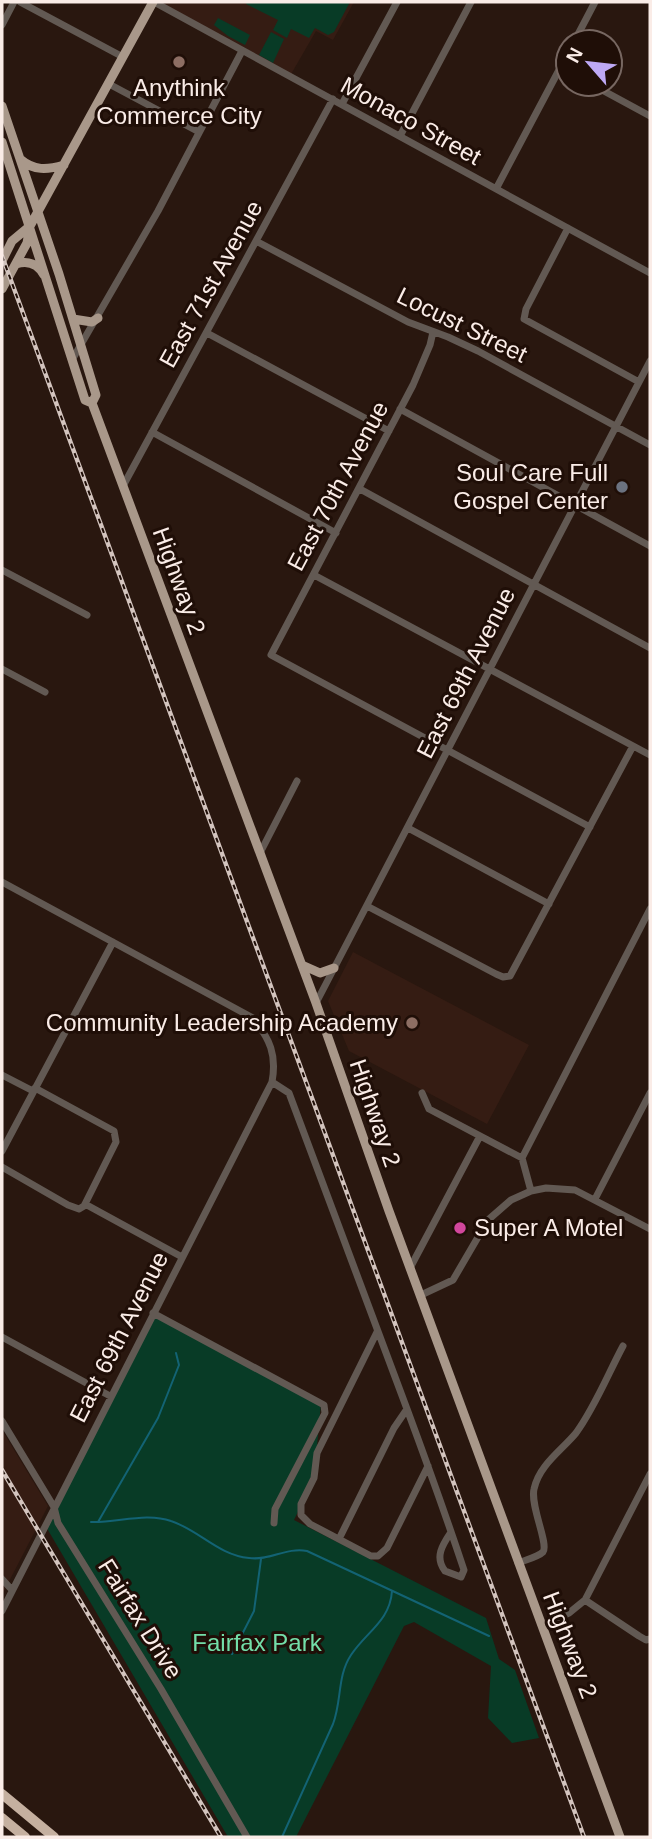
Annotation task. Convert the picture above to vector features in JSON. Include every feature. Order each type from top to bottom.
[{"type":"highway","points":[[2,1794],[54,1837]]},
{"type":"highway","points":[[2,1818],[25,1837]]},
{"type":"main road","points":[[2,261],[12,241],[30,226],[38,213],[154,2]]},
{"type":"main road","name":"Highway 2","points":[[2,106],[73,319],[96,395],[92,403]]},
{"type":"main road","name":"Highway 2","points":[[2,142],[86,400],[92,403],[302,965],[410,1268],[620,1837]]},
{"type":"main road","points":[[20,158],[41,169],[64,165]]},
{"type":"main road","points":[[2,289],[27,243],[30,226]]},
{"type":"main road","points":[[16,264],[26,262],[35,265],[48,281]]},
{"type":"main road","points":[[73,319],[92,322],[98,318]]},
{"type":"main road","points":[[302,965],[320,973],[334,968]]},
{"type":"street","points":[[2,25],[14,2]]},
{"type":"street","points":[[20,2],[123,57]]},
{"type":"street","name":"Monaco Street","points":[[154,2],[650,273]]},
{"type":"street","points":[[342,104],[397,2]]},
{"type":"street","points":[[400,136],[471,2]]},
{"type":"street","points":[[581,28],[595,2]]},
{"type":"street","points":[[72,360],[129,263],[242,51]]},
{"type":"street","points":[[496,189],[554,78]]},
{"type":"street","points":[[109,84],[199,132]]},
{"type":"street","points":[[617,98],[650,116]]},
{"type":"street","name":"East 71st Avenue","points":[[123,486],[333,99]]},
{"type":"street","points":[[568,228],[523,314],[526,321],[639,382]]},
{"type":"street","name":"Locust Street","points":[[257,241],[408,323],[478,351],[650,445]]},
{"type":"street","name":"East 70th Avenue","points":[[433,332],[426,355],[360,489],[271,655],[447,751]]},
{"type":"street","points":[[206,333],[389,431]]},
{"type":"street","name":"East 69th Avenue","points":[[316,1003],[650,361]]},
{"type":"street","points":[[400,409],[650,546]]},
{"type":"street","points":[[152,432],[336,533]]},
{"type":"street","points":[[360,489],[650,648]]},
{"type":"street","points":[[2,570],[87,615]]},
{"type":"street","points":[[314,575],[650,755]]},
{"type":"street","points":[[2,669],[45,692]]},
{"type":"street","points":[[367,906],[505,977],[512,974],[633,746]]},
{"type":"street","points":[[447,751],[590,827]]},
{"type":"street","points":[[260,853],[297,781]]},
{"type":"street","points":[[408,828],[549,904]]},
{"type":"street","points":[[2,882],[253,1018],[266,1035],[272,1048],[275,1069],[272,1082],[289,1093],[428,1466],[451,1532],[464,1570],[461,1577],[444,1571],[439,1561],[440,1550],[451,1532]]},
{"type":"street","points":[[531,1191],[522,1158],[650,909]]},
{"type":"street","points":[[2,1151],[113,942]]},
{"type":"street","points":[[2,1075],[114,1131],[117,1142],[82,1208],[73,1208],[2,1167]]},
{"type":"street","name":"East 69th Avenue","points":[[2,1611],[272,1082]]},
{"type":"street","points":[[422,1093],[429,1109],[522,1158]]},
{"type":"street","points":[[595,1199],[650,1093]]},
{"type":"street","points":[[410,1268],[480,1136]]},
{"type":"street","points":[[421,1295],[453,1280],[488,1220],[511,1200],[531,1191],[546,1188],[575,1191],[650,1229]]},
{"type":"street","points":[[85,1204],[182,1257]]},
{"type":"street","points":[[153,1313],[324,1405],[325,1413],[275,1509],[274,1523]]},
{"type":"street","points":[[377,1332],[317,1453],[314,1478],[301,1504],[301,1515],[370,1556],[382,1554],[428,1466]]},
{"type":"street","points":[[2,1337],[110,1396]]},
{"type":"street","points":[[518,1563],[542,1553],[545,1549],[532,1499],[535,1483],[556,1452],[577,1431],[623,1346]]},
{"type":"street","points":[[339,1539],[394,1429],[407,1409]]},
{"type":"street","name":"Fairfax Drive","points":[[2,1421],[54,1507],[58,1524],[161,1689],[247,1837]]},
{"type":"street","points":[[542,1625],[569,1614],[585,1600],[650,1474]]},
{"type":"street","points":[[2,1579],[12,1590]]},
{"type":"street","points":[[585,1600],[639,1636],[650,1639]]},
{"type":"shaded area","points":[[161,2],[354,2],[333,40],[316,31],[290,76]]},
{"type":"shaded area","name":"Community Leadership Academy","points":[[353,952],[529,1045],[487,1124],[349,1051],[328,1001]]},
{"type":"shaded area","points":[[2,1430],[48,1506],[2,1595]]},
{"type":"green space","points":[[350,2],[334,32],[328,35],[315,28],[309,38],[291,29],[287,38],[273,30],[278,20],[246,4]]},
{"type":"green space","points":[[218,18],[250,35],[245,45],[214,25]]},
{"type":"green space","points":[[271,32],[284,39],[273,63],[259,55]]},
{"type":"green space","name":"Fairfax Park","points":[[153,1313],[321,1403],[314,1478],[294,1520],[486,1618],[499,1659],[515,1670],[539,1738],[512,1743],[488,1718],[491,1666],[414,1622],[404,1626],[296,1837],[228,1837],[45,1525]]},
{"type":"waterway","points":[[98,1522],[158,1418],[179,1365],[176,1353]]},
{"type":"waterway","points":[[91,1522],[161,1518],[191,1530],[228,1552],[249,1558],[307,1551],[489,1636]]},
{"type":"waterway","points":[[232,1654],[254,1611],[261,1559]]},
{"type":"waterway","points":[[282,1837],[333,1724],[347,1663],[382,1618],[392,1591]]},
{"type":"railway","points":[[2,256],[584,1837]]},
{"type":"railway","points":[[2,1470],[221,1837]]},
{"type":"place","name":"Anythink Commerce City","points":[[179,62]]},
{"type":"place","name":"Soul Care Full Gospel Center","points":[[622,487]]},
{"type":"place","name":"Community Leadership Academy","points":[[412,1023]]},
{"type":"place","name":"Super A Motel","points":[[460,1228]]}]
